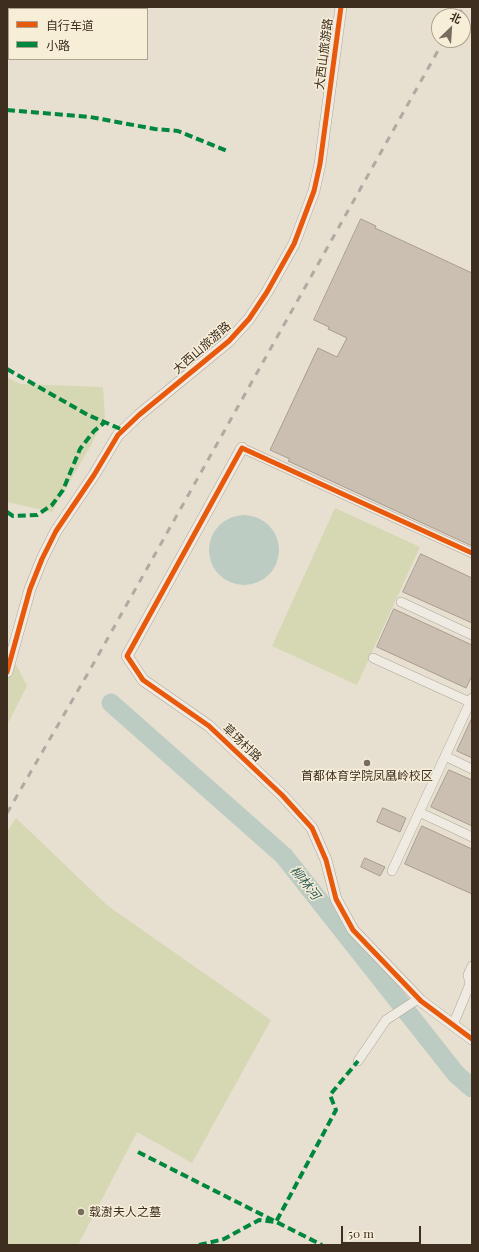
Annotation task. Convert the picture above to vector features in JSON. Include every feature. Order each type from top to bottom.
[{"type":"street","name":"大西山旅游路","points":[[7,672],[30,589],[42,559],[56,531],[94,475],[118,435],[139,415],[229,341],[249,319],[267,292],[290,250],[312,198],[320,164],[341,7]]},
{"type":"street","points":[[242,448],[472,553]]},
{"type":"street","name":"草场村路","points":[[242,448],[127,656],[142,680],[209,726],[282,794],[312,828],[326,860],[336,899],[353,930],[415,1001],[472,1039]]},
{"type":"street","points":[[401,602],[472,635]]},
{"type":"street","points":[[373,658],[471,701],[418,812],[392,871]]},
{"type":"street","points":[[445,756],[472,769]]},
{"type":"street","points":[[418,812],[472,837]]},
{"type":"street","points":[[453,1025],[471,985],[468,975],[472,966]]},
{"type":"street","points":[[358,1061],[386,1020],[415,1001]]},
{"type":"green space","points":[[7,377],[20,384],[103,387],[105,417],[91,445],[52,512],[7,502]]},
{"type":"green space","points":[[335,508],[420,547],[357,685],[272,646]]},
{"type":"green space","points":[[7,647],[27,686],[7,725]]},
{"type":"green space","points":[[16,818],[108,906],[271,1020],[192,1163],[137,1132],[78,1245],[7,1245],[7,832]]},
{"type":"shaded area","points":[[244,515],[257,518],[269,525],[276,537],[279,550],[276,563],[269,575],[257,582],[244,585],[231,582],[219,575],[212,563],[209,550],[212,537],[219,525],[231,518]]},
{"type":"building","points":[[361,219],[376,226],[375,228],[472,273],[472,546],[288,461],[290,459],[270,450],[318,348],[337,357],[347,338],[314,320]]},
{"type":"building","points":[[421,554],[472,578],[472,623],[403,592]]},
{"type":"building","points":[[394,609],[472,645],[472,676],[466,688],[377,647]]},
{"type":"building","points":[[472,718],[472,758],[457,751]]},
{"type":"building","points":[[449,770],[472,780],[472,826],[431,807]]},
{"type":"building","points":[[383,808],[406,818],[400,832],[377,822]]},
{"type":"building","points":[[422,826],[472,849],[472,894],[405,864]]},
{"type":"building","points":[[365,858],[385,867],[380,876],[361,867]]},
{"type":"waterway","name":"柳林河","points":[[111,703],[284,856],[456,1074],[472,1088]]},
{"type":"railway","points":[[7,813],[95,661],[440,48]]},
{"type":"marked path","points":[[7,110],[90,117],[155,129],[178,131],[227,151]]},
{"type":"marked path","points":[[7,369],[88,415],[123,430]]},
{"type":"marked path","points":[[7,512],[13,516],[37,515],[52,505],[63,490],[80,449],[94,431],[105,422]]},
{"type":"marked path","points":[[199,1245],[224,1239],[259,1220],[276,1222],[336,1110],[330,1095],[358,1061]]},
{"type":"marked path","points":[[138,1152],[322,1245]]},
{"type":"cycle path","points":[[7,672],[30,589],[42,559],[56,531],[94,475],[118,435],[139,415],[229,341],[249,319],[267,292],[294,244],[314,191],[320,164],[341,7]]},
{"type":"cycle path","points":[[472,553],[242,448],[127,656],[143,680],[209,726],[282,795],[312,828],[326,860],[336,899],[353,930],[421,1001],[472,1039]]},
{"type":"place","name":"首都体育学院凤凰岭校区","points":[[367,763]]},
{"type":"place","name":"载澍夫人之墓","points":[[81,1212]]}]
